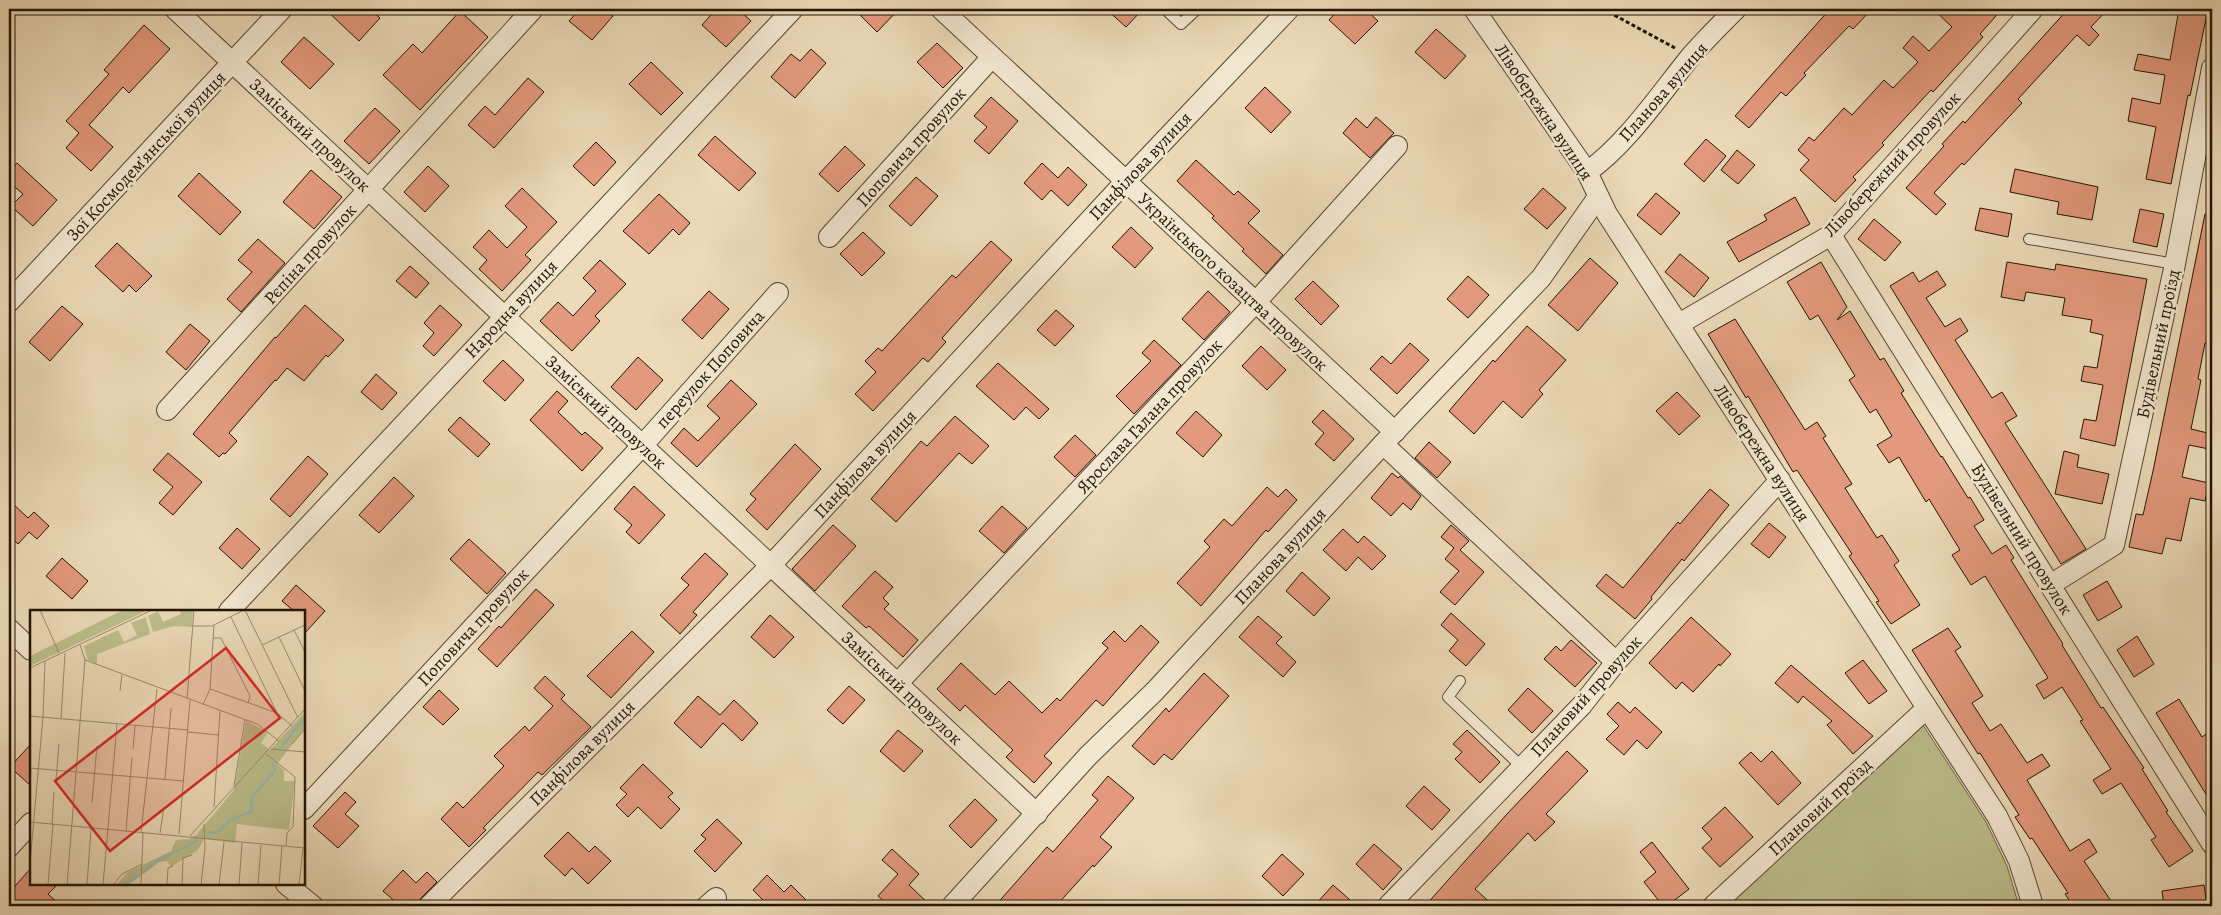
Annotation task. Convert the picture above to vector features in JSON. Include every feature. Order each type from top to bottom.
[{"type":"street","name":"Заміський провулок","points":[[175,9],[1037,814]]},
{"type":"street","name":"Зої Космодем’янської вулиця","points":[[9,302],[282,9]]},
{"type":"street","name":"Рєпіна провулок","points":[[167,410],[532,9]]},
{"type":"street","name":"Народна вулиця","points":[[230,610],[794,9]]},
{"type":"street","name":"Українського козацтва провулок","points":[[941,9],[1255,303],[1616,662]]},
{"type":"street","name":"Панфілова вулиця","points":[[429,906],[771,565],[1289,9]]},
{"type":"street","name":"Лівобережна вулиця","points":[[1474,9],[1587,172],[1607,214],[1997,816],[2019,861],[2032,906]]},
{"type":"street","name":"Планова вулиця","points":[[1587,172],[1602,162],[1674,80],[1691,56],[1736,9]]},
{"type":"street","name":"Лівобережний провулок","points":[[1679,324],[1831,235],[2033,9]]},
{"type":"street","name":"Поповича провулок","points":[[829,237],[992,57]]},
{"type":"street","name":"Будівельний проїзд","points":[[2050,585],[2114,545],[2175,264],[2212,68]]},
{"type":"street","name":"Ярослава Галана провулок","points":[[898,683],[1255,303],[1397,146]]},
{"type":"street","name":"Планова вулиця","points":[[952,906],[1088,756],[1155,691],[1389,438],[1541,278],[1598,197]]},
{"type":"street","name":"Будівельний провулок","points":[[1831,235],[2212,844]]},
{"type":"street","name":"переулок Поповича","points":[[642,446],[778,293]]},
{"type":"street","name":"Поповича провулок","points":[[305,807],[642,446]]},
{"type":"street","name":"Плановий провулок","points":[[1388,906],[1582,705],[1616,662],[1780,480]]},
{"type":"street","points":[[9,629],[30,649]]},
{"type":"street","name":"Плановий проїзд","points":[[1713,906],[1928,708]]},
{"type":"street","points":[[9,847],[30,824]]},
{"type":"street","points":[[287,885],[313,906]]},
{"type":"lane","points":[[1165,9],[1181,24],[1197,9]]},
{"type":"lane","points":[[2029,239],[2175,264]]},
{"type":"lane","points":[[1460,681],[1448,697],[1522,767]]},
{"type":"path","points":[[1603,9],[1691,56]]},
{"type":"green space","points":[[1921,722],[1986,822],[2007,866],[2019,906],[1724,906]]},
{"type":"building","points":[[325,9],[370,9],[380,18],[359,41]]},
{"type":"building","points":[[580,9],[604,9],[613,16],[592,40],[569,21]]},
{"type":"building","points":[[716,9],[738,9],[751,21],[726,47],[702,25]]},
{"type":"building","points":[[854,9],[899,9],[877,32]]},
{"type":"building","points":[[1106,9],[1143,9],[1126,27]]},
{"type":"building","points":[[1339,9],[1365,9],[1378,21],[1355,44],[1329,20]]},
{"type":"building","points":[[1830,9],[1872,9],[1853,29],[1849,26],[1804,73],[1806,75],[1786,96],[1781,92],[1749,128],[1735,116]]},
{"type":"building","points":[[1933,9],[2002,9],[1980,34],[1983,37],[1933,92],[1931,90],[1882,143],[1884,145],[1853,177],[1856,180],[1835,202],[1800,170],[1809,160],[1798,150],[1809,137],[1814,141],[1844,108],[1852,115],[1884,80],[1893,88],[1918,62],[1903,48],[1913,36],[1929,51],[1952,27]]},
{"type":"building","points":[[2068,9],[2108,9],[2091,27],[2099,35],[2089,46],[2077,35],[2018,99],[2022,103],[1964,165],[1962,163],[1934,193],[1946,204],[1936,215],[1906,188],[1944,146],[1942,144],[1963,121],[1965,123]]},
{"type":"building","points":[[2179,9],[2208,9],[2190,96],[2188,95],[2171,184],[2146,179],[2156,127],[2128,121],[2132,98],[2160,104],[2165,75],[2134,70],[2138,54],[2170,60]]},
{"type":"building","points":[[460,11],[488,37],[420,110],[383,75],[413,44],[422,53]]},
{"type":"building","points":[[144,25],[170,49],[129,93],[123,87],[89,125],[113,147],[91,171],[66,148],[79,133],[66,121],[109,74],[104,70]]},
{"type":"building","points":[[1436,29],[1466,56],[1445,79],[1415,52]]},
{"type":"building","points":[[304,37],[334,64],[310,89],[281,62]]},
{"type":"building","points":[[937,43],[963,68],[943,88],[917,62]]},
{"type":"building","points":[[811,49],[826,63],[795,98],[771,77],[791,54],[800,61]]},
{"type":"building","points":[[651,62],[683,93],[661,115],[629,84]]},
{"type":"building","points":[[528,78],[544,92],[494,148],[468,125],[485,106],[495,115]]},
{"type":"building","points":[[1265,87],[1291,112],[1271,133],[1245,108]]},
{"type":"building","points":[[991,97],[1018,121],[989,154],[974,141],[987,127],[974,116]]},
{"type":"building","points":[[375,108],[400,131],[369,164],[344,141]]},
{"type":"building","points":[[1376,117],[1394,133],[1370,158],[1343,133],[1356,118],[1367,128]]},
{"type":"building","points":[[715,136],[756,173],[739,191],[698,155]]},
{"type":"building","points":[[1706,139],[1726,156],[1704,182],[1684,164]]},
{"type":"building","points":[[596,142],[616,162],[594,186],[573,166]]},
{"type":"building","points":[[845,146],[865,165],[838,192],[819,174]]},
{"type":"building","points":[[1737,150],[1755,165],[1738,184],[1721,170]]},
{"type":"building","points":[[1196,160],[1234,195],[1238,191],[1260,211],[1248,223],[1283,255],[1266,274],[1242,251],[1244,249],[1212,218],[1214,216],[1177,181]]},
{"type":"building","points":[[17,163],[57,200],[33,226],[11,206],[23,194],[9,182],[9,172]]},
{"type":"building","points":[[1042,163],[1058,178],[1068,167],[1087,185],[1068,206],[1051,190],[1042,200],[1024,183]]},
{"type":"building","points":[[428,166],[449,186],[425,212],[404,192]]},
{"type":"building","points":[[2015,169],[2098,187],[2092,220],[2057,214],[2059,202],[2010,192]]},
{"type":"building","points":[[311,170],[342,197],[314,229],[283,202]]},
{"type":"building","points":[[199,173],[241,212],[220,235],[178,196]]},
{"type":"building","points":[[916,177],[938,196],[911,226],[889,206]]},
{"type":"building","points":[[522,188],[557,222],[525,255],[531,260],[502,291],[479,269],[487,260],[473,247],[489,230],[507,248],[527,227],[505,206]]},
{"type":"building","points":[[1543,188],[1566,208],[1547,229],[1524,209]]},
{"type":"building","points":[[1656,193],[1680,213],[1661,235],[1637,215]]},
{"type":"building","points":[[659,194],[690,223],[679,235],[673,229],[649,254],[623,231]]},
{"type":"building","points":[[1795,197],[1810,224],[1739,262],[1727,242],[1767,220],[1764,215]]},
{"type":"building","points":[[1980,208],[2012,214],[2008,237],[1975,230]]},
{"type":"building","points":[[2140,209],[2164,214],[2157,247],[2133,242]]},
{"type":"building","points":[[2205,214],[2212,215],[2212,345],[2205,343],[2198,379],[2201,380],[2191,429],[2212,434],[2209,449],[2189,445],[2182,477],[2209,483],[2205,501],[2190,498],[2181,541],[2166,538],[2162,554],[2129,547],[2136,514],[2143,515]]},
{"type":"building","points":[[1874,219],[1901,242],[1885,261],[1858,239]]},
{"type":"building","points":[[1131,227],[1153,248],[1135,268],[1112,247]]},
{"type":"building","points":[[863,232],[885,253],[862,276],[840,254]]},
{"type":"building","points":[[258,239],[285,263],[241,312],[227,299],[252,272],[238,260]]},
{"type":"building","points":[[991,241],[1012,260],[942,338],[946,342],[928,362],[923,358],[873,411],[855,394],[876,372],[865,361],[878,348],[882,351],[952,275],[956,278]]},
{"type":"building","points":[[117,243],[152,276],[136,292],[129,285],[123,292],[95,266]]},
{"type":"building","points":[[1680,254],[1709,278],[1694,297],[1665,272]]},
{"type":"building","points":[[1590,258],[1618,283],[1578,331],[1548,305]]},
{"type":"building","points":[[600,260],[626,284],[595,316],[600,321],[572,351],[540,321],[558,302],[573,316],[596,291],[583,278]]},
{"type":"building","points":[[1821,262],[1847,307],[1837,320],[1850,311],[1880,360],[1884,358],[1904,391],[1901,393],[1941,457],[1984,520],[1974,526],[1992,554],[2006,545],[2014,558],[2011,560],[2062,645],[2101,708],[2103,707],[2144,768],[2142,769],[2168,811],[2166,812],[2193,851],[2169,867],[2151,840],[2156,837],[2121,783],[2102,794],[2093,780],[2111,769],[2080,721],[2083,720],[2062,687],[2044,699],[2036,685],[2048,678],[1985,576],[1971,585],[1952,555],[1960,550],[1929,499],[1926,502],[1899,457],[1889,463],[1877,445],[1892,436],[1876,409],[1870,413],[1849,380],[1855,376],[1818,315],[1810,320],[1787,282]]},
{"type":"building","points":[[2007,262],[2055,270],[2056,264],[2147,279],[2115,446],[2080,438],[2084,419],[2096,421],[2103,385],[2081,381],[2084,366],[2097,368],[2103,335],[2090,332],[2092,320],[2062,315],[2065,298],[2026,292],[2024,301],[2001,297]]},
{"type":"building","points":[[410,266],[429,283],[416,298],[396,281]]},
{"type":"building","points":[[1937,271],[1946,285],[1926,298],[1945,327],[1960,318],[1968,331],[1955,340],[1992,398],[2002,392],[2017,416],[2005,423],[2086,549],[2061,564],[1890,286],[1913,272],[1919,282]]},
{"type":"building","points":[[1468,276],[1489,295],[1468,318],[1447,299]]},
{"type":"building","points":[[1313,281],[1339,306],[1321,325],[1295,299]]},
{"type":"building","points":[[709,291],[729,309],[702,339],[682,320]]},
{"type":"building","points":[[1208,291],[1230,312],[1204,340],[1182,319]]},
{"type":"building","points":[[305,305],[344,340],[328,357],[326,355],[304,381],[287,368],[229,433],[237,441],[225,454],[223,453],[219,457],[193,434],[275,337]]},
{"type":"building","points":[[440,305],[462,325],[434,356],[423,346],[434,333],[424,323]]},
{"type":"building","points":[[62,306],[83,324],[50,361],[29,342]]},
{"type":"building","points":[[1056,310],[1074,326],[1055,346],[1037,330]]},
{"type":"building","points":[[1735,319],[1805,430],[1817,422],[1826,436],[1823,438],[1852,484],[1845,488],[1877,538],[1882,535],[1899,561],[1894,565],[1920,605],[1891,624],[1876,602],[1879,601],[1849,556],[1852,554],[1797,470],[1793,472],[1748,396],[1746,398],[1708,334]]},
{"type":"building","points":[[190,324],[210,341],[186,370],[166,352]]},
{"type":"building","points":[[1527,326],[1566,360],[1539,390],[1543,394],[1522,418],[1503,401],[1474,434],[1449,411],[1493,360],[1495,362]]},
{"type":"building","points":[[1154,340],[1181,365],[1134,414],[1116,396],[1151,361],[1142,353]]},
{"type":"building","points":[[1410,343],[1429,360],[1397,394],[1370,369],[1382,356],[1391,364]]},
{"type":"building","points":[[1261,346],[1286,370],[1267,390],[1242,366]]},
{"type":"building","points":[[638,357],[663,380],[636,410],[611,387]]},
{"type":"building","points":[[503,360],[524,380],[505,401],[483,381]]},
{"type":"building","points":[[998,363],[1049,409],[1039,419],[1026,407],[1014,420],[976,386]]},
{"type":"building","points":[[376,374],[397,393],[382,410],[361,392]]},
{"type":"building","points":[[731,380],[757,404],[697,467],[671,443],[684,428],[698,441],[720,418],[707,406]]},
{"type":"building","points":[[557,391],[568,401],[558,412],[582,435],[585,432],[603,448],[582,471],[530,420]]},
{"type":"building","points":[[1677,392],[1700,416],[1679,435],[1656,411]]},
{"type":"building","points":[[1323,410],[1354,439],[1334,461],[1315,444],[1324,433],[1312,422]]},
{"type":"building","points":[[1196,411],[1222,435],[1203,457],[1176,433]]},
{"type":"building","points":[[955,416],[989,446],[972,464],[959,453],[896,522],[871,499],[921,441],[927,446]]},
{"type":"building","points":[[460,417],[490,444],[478,457],[448,430]]},
{"type":"building","points":[[1075,435],[1096,455],[1075,477],[1054,457]]},
{"type":"building","points":[[1429,442],[1451,462],[1437,478],[1415,458]]},
{"type":"building","points":[[795,444],[821,469],[767,530],[746,510],[756,499],[750,494]]},
{"type":"building","points":[[2064,451],[2079,455],[2077,467],[2109,474],[2102,504],[2055,494]]},
{"type":"building","points":[[168,453],[202,482],[173,515],[159,503],[173,487],[153,470]]},
{"type":"building","points":[[308,456],[328,474],[290,517],[270,499]]},
{"type":"building","points":[[1392,473],[1398,478],[1400,476],[1421,496],[1411,510],[1403,503],[1391,516],[1371,498]]},
{"type":"building","points":[[394,477],[414,496],[379,533],[359,515]]},
{"type":"building","points":[[634,486],[665,515],[639,544],[626,532],[632,525],[614,509]]},
{"type":"building","points":[[1267,487],[1278,497],[1286,489],[1297,500],[1268,532],[1266,530],[1201,606],[1177,583],[1210,547],[1204,541],[1224,519],[1232,526]]},
{"type":"building","points":[[1710,489],[1729,505],[1684,561],[1682,559],[1635,619],[1596,586],[1606,574],[1623,588],[1678,522],[1680,524]]},
{"type":"building","points":[[9,500],[28,518],[34,512],[49,526],[37,539],[29,532],[18,544],[9,535]]},
{"type":"building","points":[[1002,506],[1027,528],[1004,553],[979,531]]},
{"type":"building","points":[[1769,523],[1786,537],[1769,558],[1751,544]]},
{"type":"building","points":[[833,525],[856,546],[815,591],[792,569]]},
{"type":"building","points":[[1451,525],[1469,541],[1460,550],[1484,572],[1455,605],[1440,592],[1459,571],[1445,559],[1454,548],[1441,537]]},
{"type":"building","points":[[237,528],[260,549],[242,569],[219,548]]},
{"type":"building","points":[[1343,529],[1358,543],[1364,536],[1386,556],[1372,570],[1358,557],[1346,571],[1323,550]]},
{"type":"building","points":[[469,539],[506,573],[487,594],[450,559]]},
{"type":"building","points":[[705,553],[728,574],[693,612],[697,615],[680,634],[660,615],[689,585],[681,578]]},
{"type":"building","points":[[62,558],[88,581],[72,599],[46,576]]},
{"type":"building","points":[[875,571],[893,587],[883,598],[889,604],[884,609],[918,640],[903,657],[869,626],[866,628],[842,606]]},
{"type":"building","points":[[1302,572],[1330,598],[1314,616],[1286,591]]},
{"type":"building","points":[[2107,581],[2122,607],[2098,621],[2083,595]]},
{"type":"building","points":[[296,585],[325,611],[305,633],[305,610],[293,610],[282,601]]},
{"type":"building","points":[[536,589],[554,605],[497,667],[478,649],[499,626],[501,628]]},
{"type":"building","points":[[1451,613],[1485,644],[1466,666],[1449,651],[1458,640],[1441,625]]},
{"type":"building","points":[[770,615],[794,637],[774,658],[751,637]]},
{"type":"building","points":[[1258,616],[1282,637],[1276,643],[1296,662],[1283,677],[1239,637]]},
{"type":"building","points":[[1691,617],[1731,654],[1693,692],[1682,682],[1676,689],[1649,663]]},
{"type":"building","points":[[1141,625],[1159,642],[1103,706],[1096,700],[1044,756],[1052,763],[1034,783],[1006,757],[1013,750],[965,705],[960,711],[937,689],[961,663],[995,695],[1009,681],[1042,713],[1057,698],[1060,701],[1108,648],[1102,643],[1114,631],[1125,642]]},
{"type":"building","points":[[1948,628],[1961,647],[1955,651],[1983,696],[1972,703],[1990,731],[2001,724],[2027,763],[2042,754],[2050,766],[2027,780],[2070,851],[2089,839],[2097,852],[2084,861],[2111,901],[2102,906],[2073,906],[2065,894],[2068,893],[2032,838],[2030,839],[2015,817],[2019,815],[1912,650]]},
{"type":"building","points":[[632,631],[654,652],[611,698],[587,676]]},
{"type":"building","points":[[2137,636],[2154,664],[2134,677],[2117,650]]},
{"type":"building","points":[[1571,640],[1597,663],[1575,687],[1544,659],[1556,646],[1561,651]]},
{"type":"building","points":[[1863,660],[1887,691],[1869,704],[1845,673]]},
{"type":"building","points":[[1791,665],[1873,736],[1853,754],[1827,725],[1832,721],[1803,696],[1798,703],[1775,683]]},
{"type":"building","points":[[1204,673],[1229,696],[1172,760],[1164,754],[1154,765],[1132,746],[1166,708],[1169,712]]},
{"type":"building","points":[[545,676],[565,695],[561,699],[591,727],[542,775],[538,772],[483,828],[486,830],[469,847],[441,819],[457,802],[463,808],[504,766],[494,756],[525,726],[529,731],[553,706],[534,688]]},
{"type":"building","points":[[849,686],[865,700],[843,724],[827,710]]},
{"type":"building","points":[[1528,688],[1553,711],[1532,733],[1508,710]]},
{"type":"building","points":[[439,690],[459,709],[443,725],[423,707]]},
{"type":"building","points":[[698,696],[720,715],[734,700],[758,723],[742,741],[723,723],[701,748],[674,723]]},
{"type":"building","points":[[2179,699],[2202,737],[2212,730],[2212,804],[2156,713]]},
{"type":"building","points":[[1618,702],[1630,713],[1635,707],[1662,732],[1647,749],[1637,740],[1624,755],[1606,739],[1619,726],[1607,714]]},
{"type":"building","points":[[898,730],[923,751],[904,772],[880,751]]},
{"type":"building","points":[[1467,730],[1500,762],[1480,783],[1455,759],[1462,752],[1453,744]]},
{"type":"building","points":[[30,745],[30,785],[10,767]]},
{"type":"building","points":[[1567,751],[1588,771],[1546,814],[1555,822],[1535,841],[1528,833],[1475,889],[1494,906],[1425,906],[1507,814]]},
{"type":"building","points":[[1772,751],[1801,783],[1778,805],[1739,763],[1751,752],[1761,762]]},
{"type":"building","points":[[643,764],[673,793],[668,797],[680,809],[661,829],[638,807],[628,817],[616,805],[627,794],[620,788]]},
{"type":"building","points":[[1108,776],[1134,798],[1100,837],[1112,847],[1056,906],[995,906],[1047,847],[1053,852],[1098,800],[1092,795]]},
{"type":"building","points":[[1424,786],[1450,810],[1432,830],[1406,806]]},
{"type":"building","points":[[345,792],[356,802],[345,814],[359,826],[338,848],[313,826]]},
{"type":"building","points":[[975,799],[997,820],[971,848],[949,826]]},
{"type":"building","points":[[1725,807],[1753,837],[1720,867],[1702,848],[1712,839],[1702,828]]},
{"type":"building","points":[[717,819],[742,843],[715,872],[694,851],[706,839],[701,835]]},
{"type":"building","points":[[568,832],[589,852],[595,846],[611,861],[588,884],[572,868],[565,876],[544,856]]},
{"type":"building","points":[[1652,842],[1689,889],[1667,906],[1663,906],[1644,882],[1656,872],[1640,852]]},
{"type":"building","points":[[1374,844],[1402,869],[1383,890],[1356,864]]},
{"type":"building","points":[[892,849],[919,874],[909,885],[931,906],[889,906],[878,896],[898,874],[882,860]]},
{"type":"building","points":[[1282,854],[1304,874],[1283,896],[1262,876]]},
{"type":"building","points":[[30,869],[30,885],[57,885],[48,894],[61,906],[9,906],[9,893]]},
{"type":"building","points":[[403,870],[416,883],[427,872],[437,882],[421,898],[416,906],[400,906],[383,891]]},
{"type":"building","points":[[767,875],[784,892],[791,885],[812,906],[769,906],[753,890]]},
{"type":"building","points":[[1333,885],[1357,906],[1314,906]]},
{"type":"building","points":[[2204,885],[2207,906],[2164,906],[2162,891]]}]
